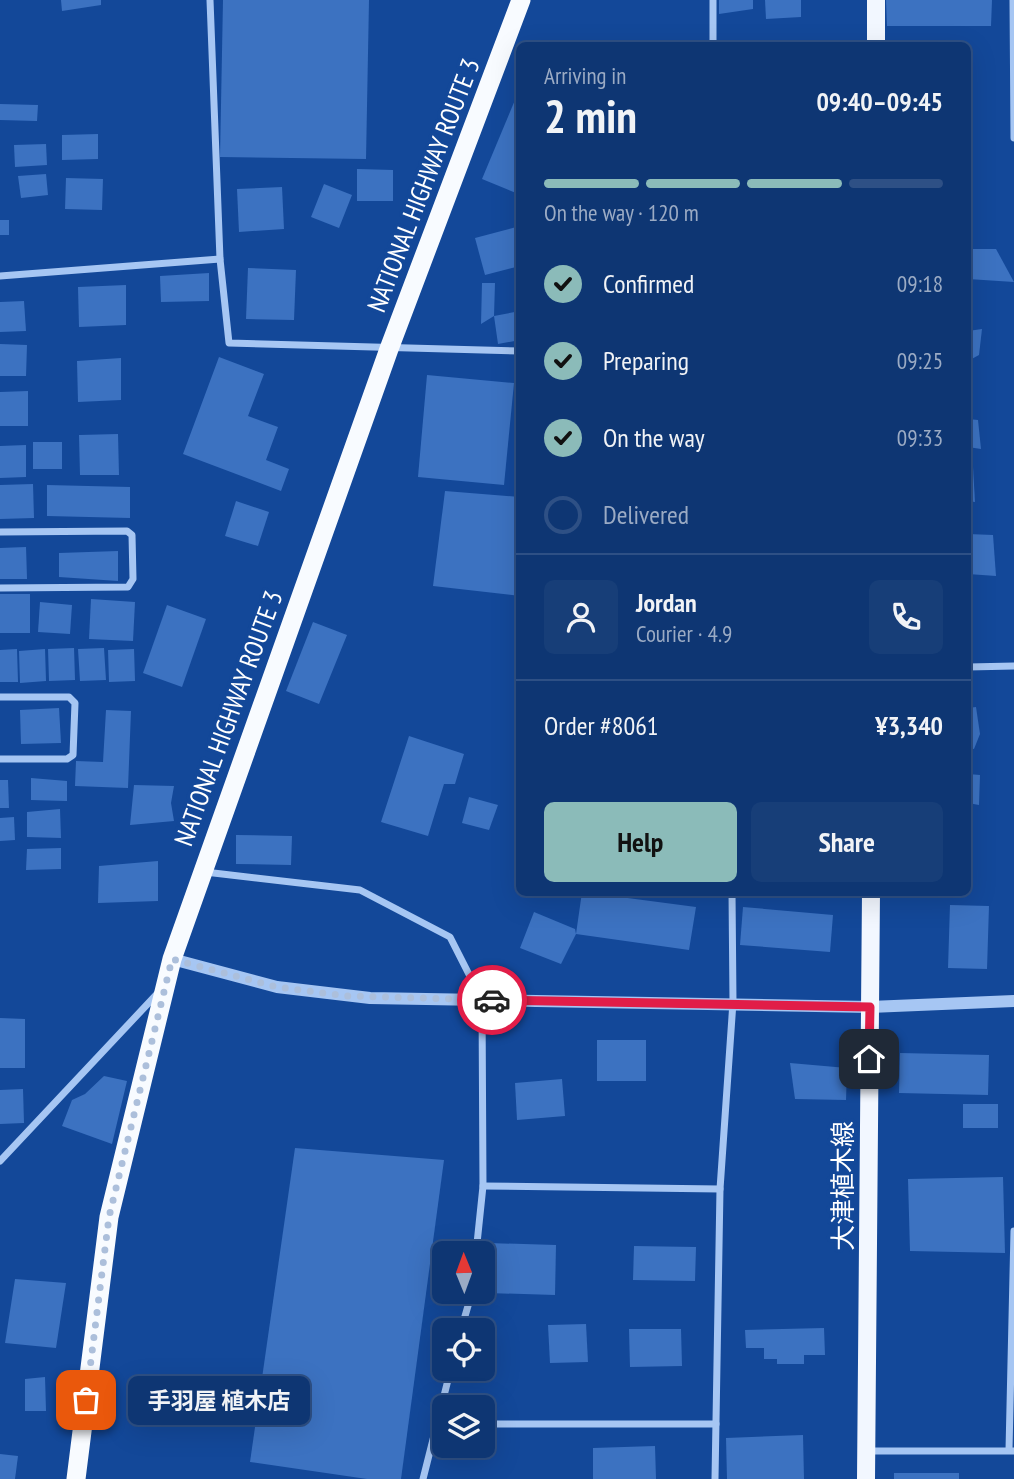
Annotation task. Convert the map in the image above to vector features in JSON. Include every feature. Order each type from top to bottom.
[{"type":"highway","name":"NATIONAL HIGHWAY ROUTE 3","points":[[76,1479],[109,1217],[172,959],[389,349],[521,0]]},
{"type":"main road","points":[[876,0],[876,42]]},
{"type":"main road","name":"大津植木線","points":[[866,1479],[871,896]]},
{"type":"street","points":[[210,0],[220,259],[229,343],[516,351]]},
{"type":"street","points":[[713,0],[713,42]]},
{"type":"street","points":[[1013,0],[1014,138]]},
{"type":"street","points":[[0,276],[220,259]]},
{"type":"street","points":[[0,532],[127,531],[132,535],[133,579],[128,587],[0,589]]},
{"type":"street","points":[[971,667],[1014,666]]},
{"type":"street","points":[[0,697],[69,697],[75,703],[73,755],[67,759],[0,760]]},
{"type":"street","points":[[201,872],[360,890],[450,937],[482,1000],[483,1186],[477,1241]]},
{"type":"street","points":[[715,1479],[720,1189],[733,1002],[732,896]]},
{"type":"street","points":[[172,959],[291,988],[370,998],[733,1002],[870,1007],[1014,1002]]},
{"type":"street","points":[[0,1161],[164,986]]},
{"type":"street","points":[[483,1186],[720,1189]]},
{"type":"street","points":[[867,1451],[1012,1450],[1014,1231]]},
{"type":"street","points":[[495,1424],[716,1424]]},
{"type":"street","points":[[424,1479],[432,1439]]},
{"type":"building","points":[[61,0],[101,0],[101,5],[62,11]]},
{"type":"building","points":[[223,0],[369,0],[366,159],[220,157]]},
{"type":"building","points":[[719,0],[753,0],[753,9],[719,14]]},
{"type":"building","points":[[765,0],[801,0],[801,17],[766,19]]},
{"type":"building","points":[[886,0],[992,0],[991,26],[887,26]]},
{"type":"building","points":[[773,41],[853,41],[853,42]]},
{"type":"building","points":[[516,98],[516,193],[482,179]]},
{"type":"building","points":[[0,104],[38,105],[37,121],[0,120]]},
{"type":"building","points":[[98,134],[98,159],[62,160],[62,135]]},
{"type":"building","points":[[46,144],[47,165],[15,167],[14,145]]},
{"type":"building","points":[[357,169],[393,170],[393,201],[357,201]]},
{"type":"building","points":[[46,174],[48,195],[21,198],[18,176]]},
{"type":"building","points":[[66,178],[103,179],[102,210],[65,209]]},
{"type":"building","points":[[324,184],[352,195],[339,228],[311,217]]},
{"type":"building","points":[[282,187],[284,229],[239,232],[237,189]]},
{"type":"building","points":[[0,220],[9,220],[9,235],[0,235]]},
{"type":"building","points":[[516,227],[516,267],[485,275],[475,238]]},
{"type":"building","points":[[971,249],[996,249],[1014,282],[971,279]]},
{"type":"building","points":[[248,268],[296,270],[294,320],[246,319]]},
{"type":"building","points":[[209,273],[209,301],[161,302],[160,276]]},
{"type":"building","points":[[482,283],[495,283],[494,316],[481,324]]},
{"type":"building","points":[[126,285],[126,325],[79,327],[78,287]]},
{"type":"building","points":[[24,301],[26,331],[0,332],[0,302]]},
{"type":"building","points":[[516,312],[516,341],[498,344],[494,316]]},
{"type":"building","points":[[982,329],[979,355],[971,359],[971,331]]},
{"type":"building","points":[[0,344],[27,345],[26,376],[0,376]]},
{"type":"building","points":[[219,357],[264,374],[248,416],[278,427],[266,460],[289,469],[281,491],[183,454]]},
{"type":"building","points":[[121,358],[121,400],[78,402],[77,361]]},
{"type":"building","points":[[427,375],[514,383],[504,485],[418,477]]},
{"type":"building","points":[[28,391],[28,426],[0,426],[0,392]]},
{"type":"building","points":[[971,419],[978,420],[981,449],[971,447]]},
{"type":"building","points":[[118,434],[119,475],[80,475],[79,435]]},
{"type":"building","points":[[33,442],[62,442],[62,469],[33,469]]},
{"type":"building","points":[[26,445],[26,477],[0,478],[0,446]]},
{"type":"building","points":[[971,467],[973,467],[975,502],[971,501]]},
{"type":"building","points":[[33,484],[34,518],[0,519],[0,485]]},
{"type":"building","points":[[47,485],[130,487],[130,518],[47,516]]},
{"type":"building","points":[[445,491],[516,497],[516,596],[433,586]]},
{"type":"building","points":[[236,501],[269,512],[258,546],[225,536]]},
{"type":"building","points":[[971,534],[993,535],[996,576],[971,574]]},
{"type":"building","points":[[26,547],[27,579],[0,579],[0,548]]},
{"type":"building","points":[[118,551],[118,581],[59,577],[59,553]]},
{"type":"building","points":[[0,594],[30,594],[30,633],[0,633]]},
{"type":"building","points":[[91,599],[135,602],[133,641],[89,639]]},
{"type":"building","points":[[40,602],[72,605],[70,634],[38,632]]},
{"type":"building","points":[[167,605],[206,619],[182,687],[143,673]]},
{"type":"building","points":[[313,622],[347,635],[319,704],[286,691]]},
{"type":"building","points":[[74,648],[75,680],[49,681],[48,649]]},
{"type":"building","points":[[104,648],[106,680],[80,681],[78,649]]},
{"type":"building","points":[[17,649],[18,682],[0,682],[0,650]]},
{"type":"building","points":[[45,649],[46,681],[20,683],[19,651]]},
{"type":"building","points":[[134,649],[135,681],[109,682],[108,650]]},
{"type":"building","points":[[976,707],[980,734],[974,749],[971,748],[971,708]]},
{"type":"building","points":[[59,708],[61,743],[21,744],[20,710]]},
{"type":"building","points":[[106,710],[131,711],[128,788],[75,786],[76,761],[103,762]]},
{"type":"building","points":[[409,736],[464,754],[455,784],[444,784],[428,836],[381,822]]},
{"type":"building","points":[[971,774],[980,775],[979,805],[971,804]]},
{"type":"building","points":[[31,778],[67,781],[67,801],[31,800]]},
{"type":"building","points":[[0,780],[8,780],[9,808],[0,808]]},
{"type":"building","points":[[134,785],[174,786],[171,803],[174,821],[130,825]]},
{"type":"building","points":[[469,797],[498,805],[489,830],[462,823]]},
{"type":"building","points":[[60,809],[61,838],[27,837],[27,812]]},
{"type":"building","points":[[14,817],[15,840],[0,841],[0,818]]},
{"type":"building","points":[[236,835],[292,836],[291,865],[236,864]]},
{"type":"building","points":[[61,848],[61,869],[26,870],[27,849]]},
{"type":"building","points":[[158,861],[158,901],[98,903],[99,866]]},
{"type":"building","points":[[581,896],[612,896],[696,907],[689,950],[576,934]]},
{"type":"building","points":[[950,905],[989,906],[987,969],[948,968]]},
{"type":"building","points":[[743,907],[833,915],[830,952],[740,945]]},
{"type":"building","points":[[534,912],[575,929],[576,934],[561,964],[520,948]]},
{"type":"building","points":[[0,1018],[25,1019],[25,1068],[0,1068]]},
{"type":"building","points":[[597,1040],[646,1040],[646,1081],[597,1081]]},
{"type":"building","points":[[900,1053],[989,1055],[988,1095],[899,1093]]},
{"type":"building","points":[[790,1063],[847,1068],[846,1100],[795,1099]]},
{"type":"building","points":[[104,1076],[127,1081],[112,1144],[62,1126],[72,1100],[85,1094]]},
{"type":"building","points":[[562,1079],[565,1116],[517,1120],[515,1083]]},
{"type":"building","points":[[23,1089],[24,1123],[0,1124],[0,1090]]},
{"type":"building","points":[[963,1104],[998,1104],[998,1128],[963,1128]]},
{"type":"building","points":[[295,1148],[444,1160],[401,1479],[367,1479],[250,1462]]},
{"type":"building","points":[[1003,1177],[1005,1253],[910,1251],[908,1179]]},
{"type":"building","points":[[495,1243],[556,1245],[555,1295],[495,1293]]},
{"type":"building","points":[[634,1246],[696,1247],[695,1281],[633,1280]]},
{"type":"building","points":[[15,1279],[66,1283],[56,1348],[5,1343]]},
{"type":"building","points":[[586,1324],[588,1362],[550,1363],[548,1325]]},
{"type":"building","points":[[824,1328],[825,1355],[804,1355],[804,1364],[777,1364],[777,1359],[764,1359],[764,1348],[746,1348],[745,1330]]},
{"type":"building","points":[[629,1329],[681,1329],[682,1366],[630,1367]]},
{"type":"building","points":[[45,1377],[46,1411],[25,1411],[25,1379]]},
{"type":"building","points":[[803,1435],[804,1479],[727,1479],[726,1438]]},
{"type":"building","points":[[655,1446],[656,1479],[593,1479],[593,1448]]},
{"type":"building","points":[[0,1454],[18,1456],[15,1479],[0,1479]]},
{"type":"building","points":[[894,1473],[959,1473],[959,1479],[894,1479]]},
{"type":"way so far","points":[[86,1400],[109,1217],[172,959],[277,987],[347,996],[492,1000]]},
{"type":"place","name":"手羽屋 植木店","points":[[86,1400]]},
{"type":"route","points":[[492,1000],[733,1002],[870,1007],[869,1059]]}]
